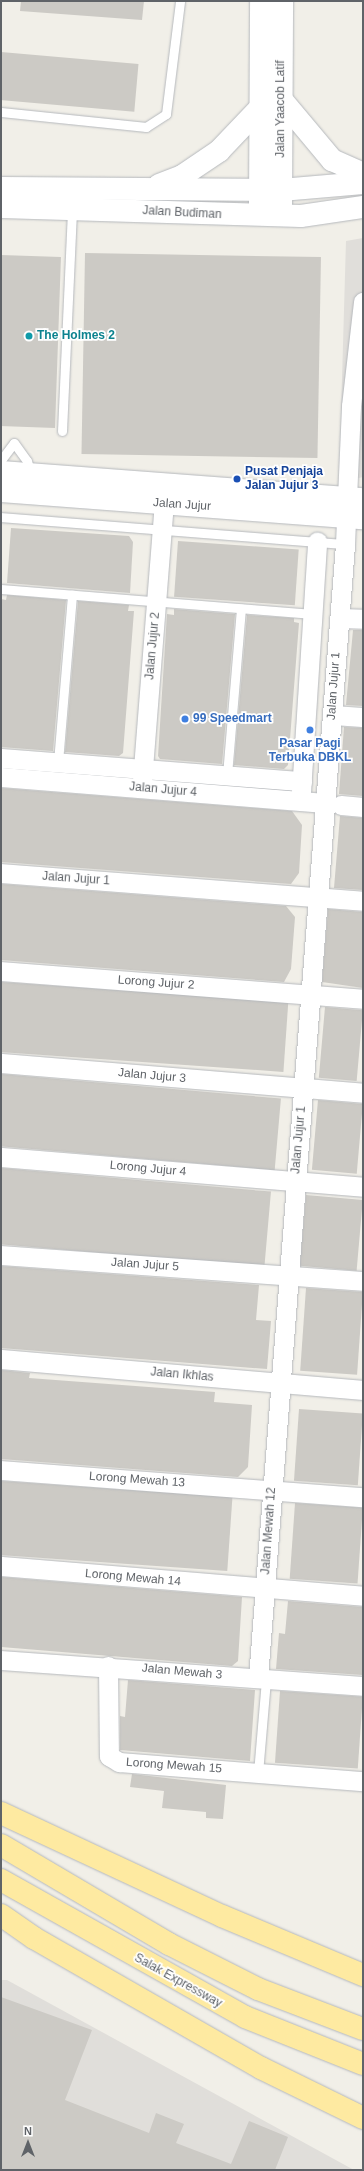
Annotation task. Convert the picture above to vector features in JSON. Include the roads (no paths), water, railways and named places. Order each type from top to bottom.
[{"type":"highway","points":[[1,1813],[222,1916],[363,1975]]},
{"type":"highway","points":[[1,1845],[169,1944],[258,1989],[363,2029]]},
{"type":"highway","name":"Salak Expressway","points":[[1,1880],[245,2017],[363,2064]]},
{"type":"highway","points":[[1,1915],[34,1938],[261,2068],[363,2118]]},
{"type":"street","name":"Jalan Yaacob Latif","points":[[261,1],[260,108],[271,190],[282,216]]},
{"type":"street","name":"Jalan Yaacob Latif","points":[[260,216],[271,190],[281,99],[282,1]]},
{"type":"street","points":[[281,99],[332,160],[363,174]]},
{"type":"street","points":[[150,188],[182,176],[219,150],[260,108]]},
{"type":"street","name":"Jalan Budiman","points":[[1,188],[271,190],[363,183]]},
{"type":"street","name":"Jalan Budiman","points":[[1,207],[72,208],[282,216],[363,207]]},
{"type":"street","name":"Jalan Jujur 1","points":[[280,1383],[318,897],[333,804],[332,714],[345,544],[355,508],[351,406],[363,302]]},
{"type":"street","name":"Jalan Jujur","points":[[1,472],[355,508]]},
{"type":"street","name":"Jalan Jujur","points":[[1,491],[164,503],[355,508]]},
{"type":"street","name":"Jalan Jujur 2","points":[[141,788],[164,503]]},
{"type":"street","points":[[301,801],[317,542]]},
{"type":"street","points":[[340,618],[363,619]]},
{"type":"street","points":[[332,714],[363,717]]},
{"type":"street","points":[[1,758],[302,781]]},
{"type":"street","name":"Jalan Jujur 4","points":[[1,777],[363,807]]},
{"type":"street","name":"Jalan Jujur 1","points":[[1,873],[318,897]]},
{"type":"street","points":[[318,897],[363,901]]},
{"type":"street","name":"Lorong Jujur 2","points":[[1,970],[363,999]]},
{"type":"street","name":"Jalan Jujur 3","points":[[1,1063],[363,1093]]},
{"type":"street","name":"Lorong Jujur 4","points":[[1,1157],[363,1187]]},
{"type":"street","name":"Jalan Jujur 5","points":[[1,1255],[363,1281]]},
{"type":"street","name":"Jalan Ikhlas","points":[[1,1359],[363,1390]]},
{"type":"street","name":"Jalan Mewah 12","points":[[262,1679],[264,1589],[280,1383]]},
{"type":"street","name":"Lorong Mewah 13","points":[[1,1470],[363,1497]]},
{"type":"street","name":"Lorong Mewah 14","points":[[1,1566],[264,1589],[363,1596]]},
{"type":"street","name":"Jalan Mewah 3","points":[[1,1660],[108,1666],[363,1686]]},
{"type":"street","name":"Lorong Mewah 15","points":[[108,1666],[109,1756],[119,1762],[258,1773]]},
{"type":"street","points":[[258,1773],[363,1781]]},
{"type":"lane","points":[[1,112],[146,126],[166,114],[180,1]]},
{"type":"lane","points":[[62,431],[72,208]]},
{"type":"lane","points":[[1,460],[14,443],[27,461],[31,474]]},
{"type":"lane","points":[[1,518],[345,544]]},
{"type":"lane","points":[[1,589],[313,614]]},
{"type":"lane","points":[[58,762],[72,595]]},
{"type":"lane","points":[[227,775],[241,609]]},
{"type":"lane","points":[[258,1773],[262,1679]]},
{"type":"place","name":"The Holmes 2","points":[[29,336]]},
{"type":"place","name":"Pusat Penjaja Jalan Jujur 3","points":[[237,479]]},
{"type":"place","name":"99 Speedmart","points":[[185,719]]},
{"type":"place","name":"Pasar Pagi Terbuka DBKL","points":[[310,730]]}]
